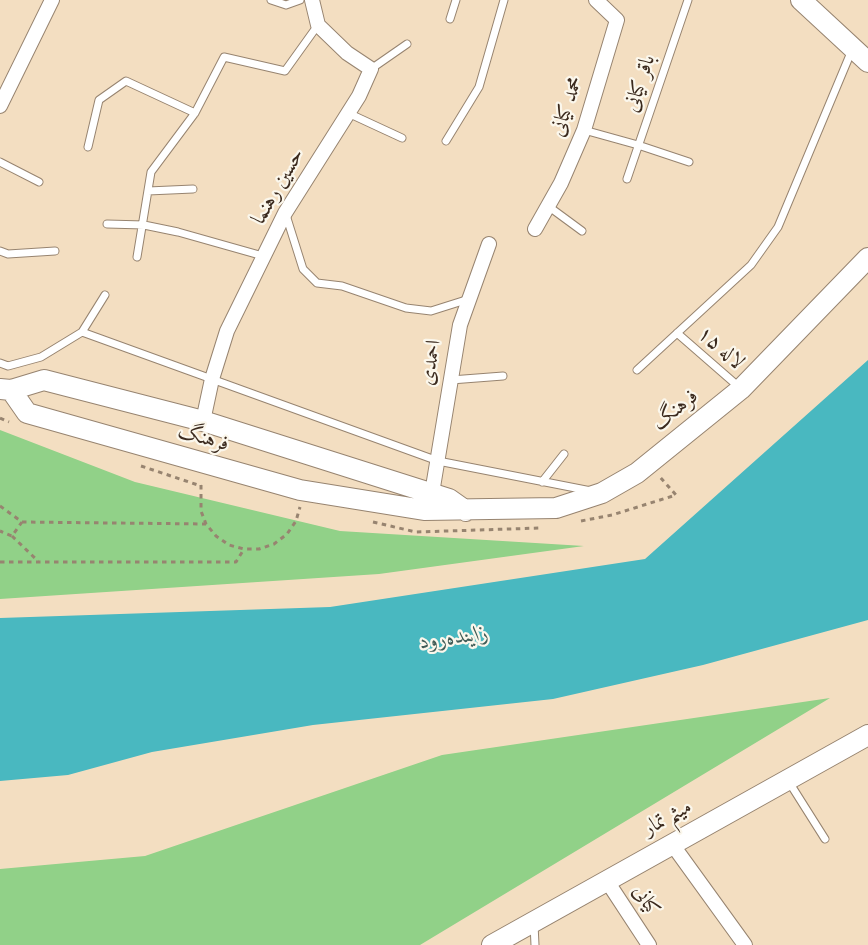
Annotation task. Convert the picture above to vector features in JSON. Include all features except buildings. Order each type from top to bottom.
[{"type":"street","points":[[1,100],[24,60],[52,0]]},
{"type":"street","points":[[312,0],[318,25],[347,52],[371,69]]},
{"type":"street","name":"محمد کیانی","points":[[535,229],[584,130],[617,20],[596,0]]},
{"type":"street","points":[[801,0],[864,58]]},
{"type":"street","name":"حسین رهنما","points":[[203,420],[212,379],[228,331],[263,256],[285,213],[348,113],[371,69]]},
{"type":"street","name":"احمدی","points":[[432,493],[460,325],[489,244]]},
{"type":"street","name":"فرهنگ","points":[[466,511],[449,499],[432,493],[203,420],[44,380],[6,390],[27,412],[300,490],[424,510],[466,511],[556,508],[602,493],[637,473],[741,389],[868,258]]},
{"type":"street","name":"میثم تمار","points":[[492,945],[868,735]]},
{"type":"street","points":[[672,844],[745,945]]},
{"type":"street","name":"کیانی","points":[[607,881],[649,945]]},
{"type":"lane","points":[[272,0],[286,5],[300,0]]},
{"type":"lane","points":[[450,20],[456,0]]},
{"type":"lane","points":[[446,141],[479,87],[504,0]]},
{"type":"lane","name":"باقر کیانی","points":[[627,179],[688,0]]},
{"type":"lane","points":[[137,256],[144,225],[151,172],[195,113],[224,57],[285,71],[318,25]]},
{"type":"lane","points":[[371,69],[407,45]]},
{"type":"lane","points":[[637,370],[751,265],[778,227],[864,58]]},
{"type":"lane","points":[[88,147],[99,100],[126,81],[195,113]]},
{"type":"lane","points":[[348,113],[402,138]]},
{"type":"lane","points":[[584,130],[689,162]]},
{"type":"lane","points":[[0,162],[39,182]]},
{"type":"lane","points":[[148,191],[194,189]]},
{"type":"lane","points":[[548,206],[582,231]]},
{"type":"lane","points":[[285,213],[303,269],[316,284],[342,286],[405,308],[431,311],[469,299]]},
{"type":"lane","points":[[107,225],[144,225],[263,256]]},
{"type":"lane","points":[[0,251],[8,254],[55,251]]},
{"type":"lane","points":[[0,363],[8,366],[41,357],[82,332],[105,295]]},
{"type":"lane","points":[[82,332],[438,461],[602,493]]},
{"type":"lane","name":"لاله ۱۵","points":[[677,333],[741,389]]},
{"type":"lane","points":[[451,380],[503,376]]},
{"type":"lane","points":[[542,482],[564,454]]},
{"type":"lane","points":[[787,780],[825,840]]},
{"type":"lane","points":[[534,921],[535,945]]},
{"type":"path","points":[[210,466],[201,486],[199,499],[206,524],[228,545],[243,549],[259,549],[274,544],[287,534],[296,521],[300,506],[300,490]]},
{"type":"path","points":[[0,506],[22,522],[206,524]]},
{"type":"path","points":[[12,536],[22,522]]},
{"type":"path","points":[[0,531],[12,536],[38,561]]},
{"type":"path","points":[[0,562],[236,562],[243,549]]},
{"type":"green space","points":[[0,430],[135,482],[340,531],[584,546],[379,574],[0,599]]},
{"type":"green space","points":[[830,698],[420,945],[0,945],[0,869],[145,856],[442,755]]},
{"type":"water","name":"زاینده‌رود","points":[[868,360],[868,620],[703,665],[553,699],[313,725],[152,752],[68,775],[0,781],[0,618],[330,607],[645,559]]}]
